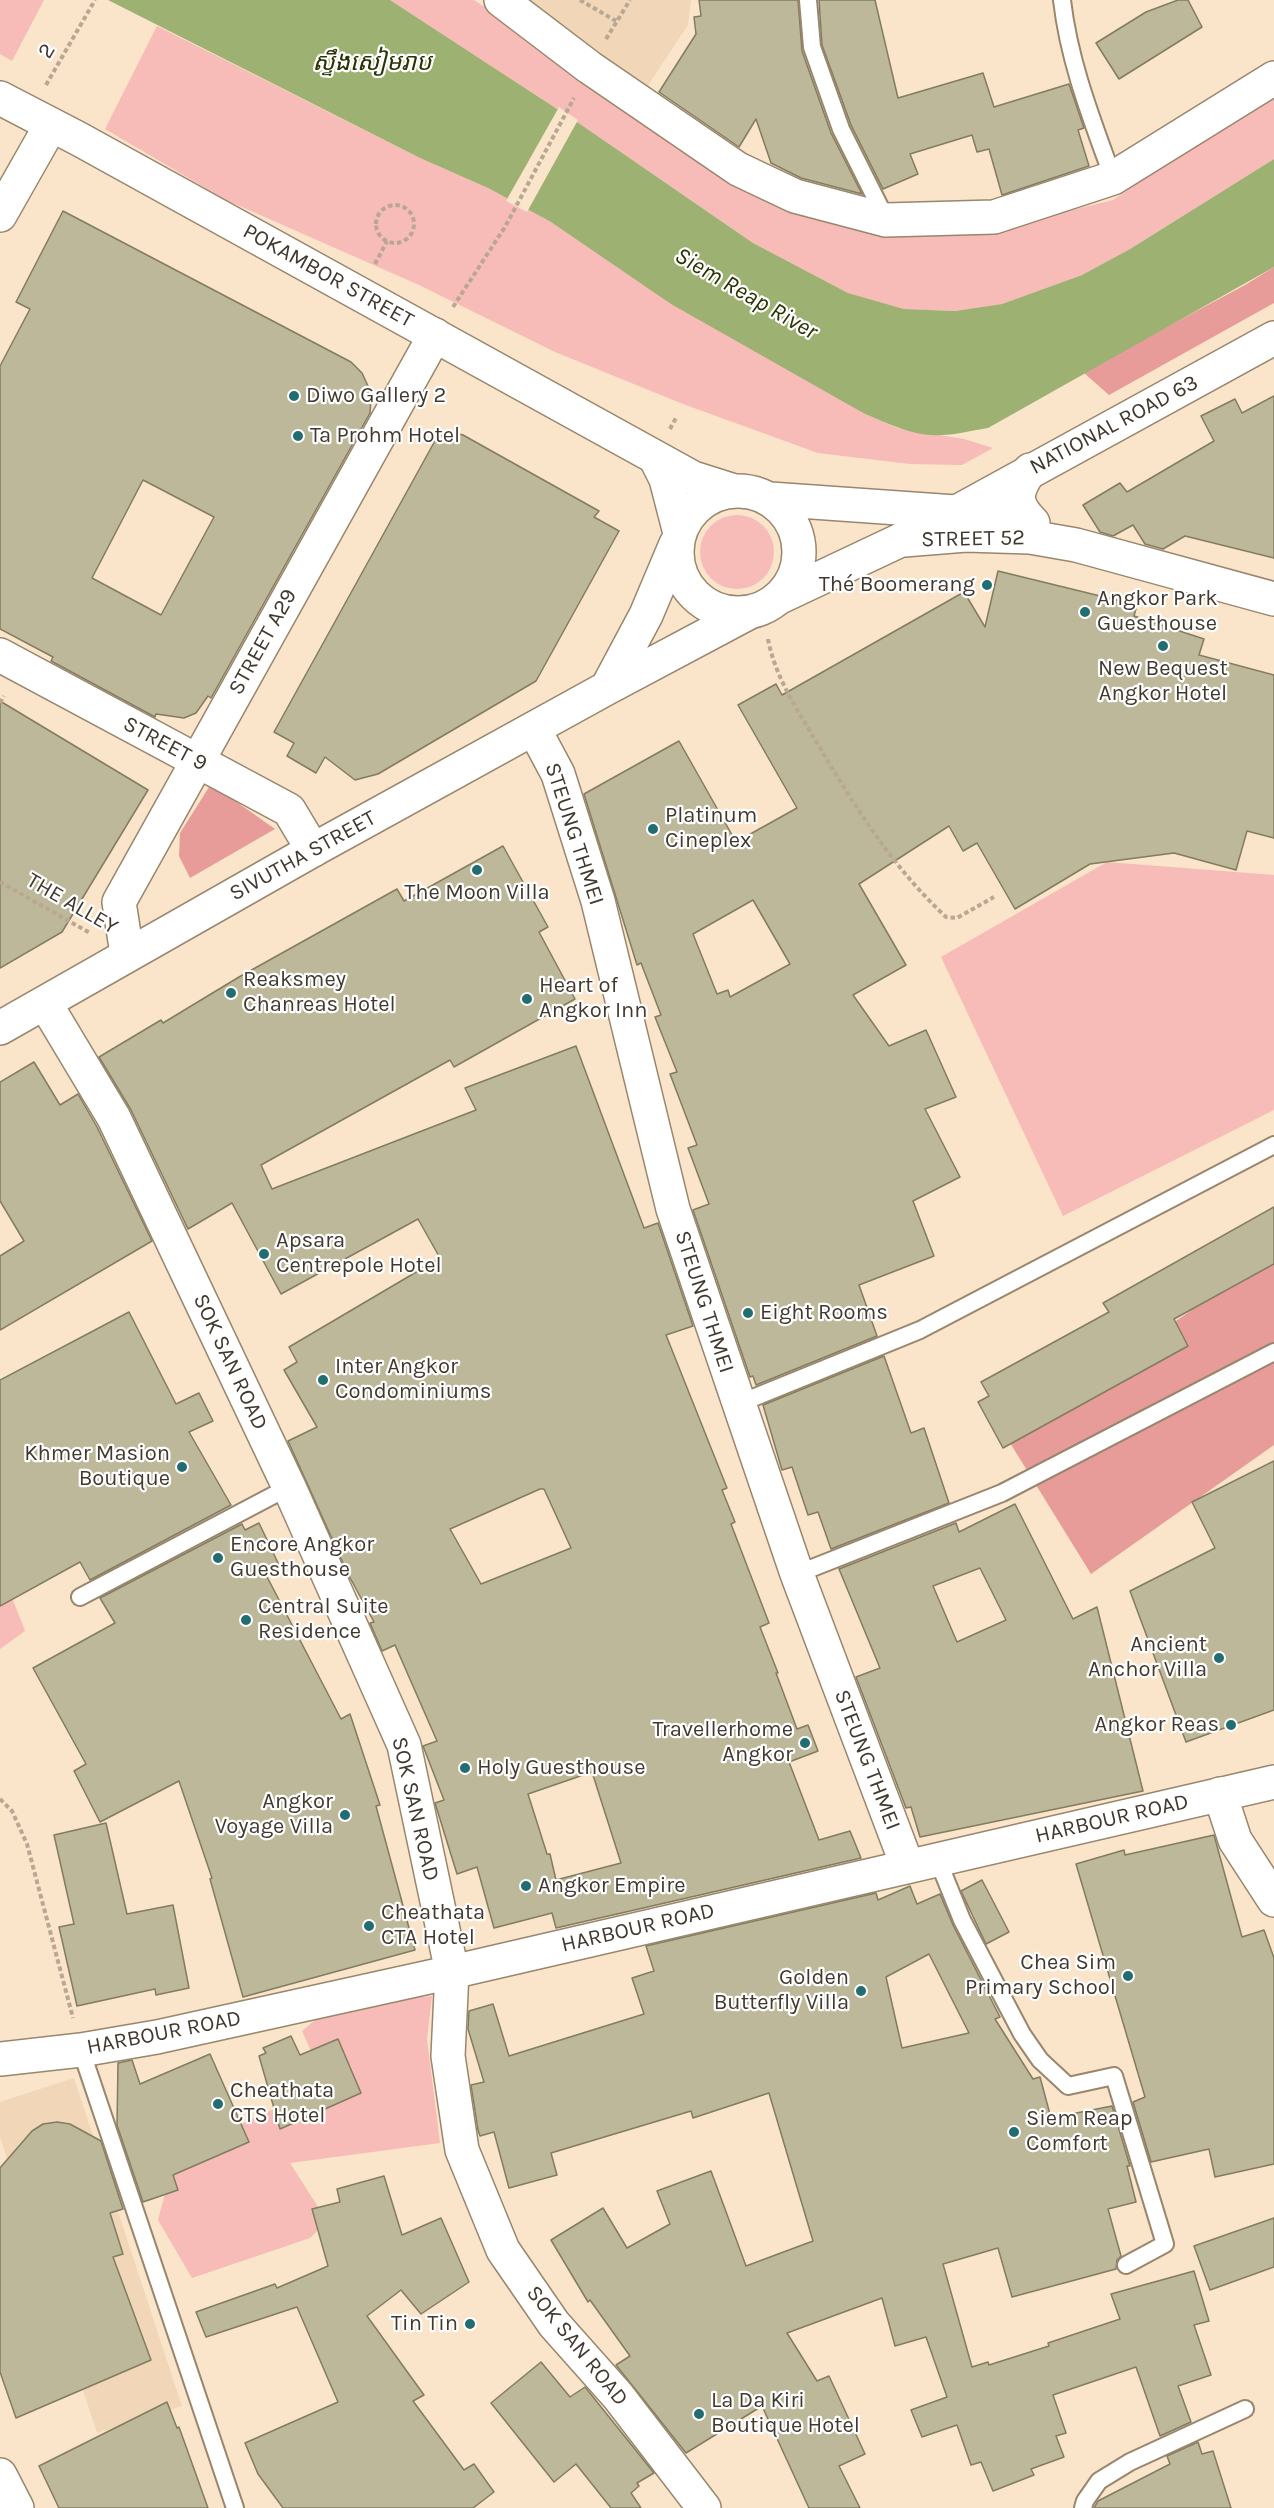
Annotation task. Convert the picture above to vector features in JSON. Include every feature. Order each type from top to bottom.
[{"type":"street","points":[[501,0],[589,67],[738,169],[795,196],[886,220],[994,217],[1113,178],[1274,78]]},
{"type":"street","name":"POKAMBOR STREET","points":[[0,98],[655,457],[693,477],[734,491]]},
{"type":"street","points":[[0,215],[40,119]]},
{"type":"street","name":"STREET A29","points":[[127,954],[119,902],[435,335]]},
{"type":"street","name":"NATIONAL ROAD 63","points":[[607,688],[764,607],[904,540],[1274,338]]},
{"type":"street","points":[[607,688],[646,615],[678,538],[688,516],[700,503],[716,494],[734,491],[753,492],[770,500],[784,512],[795,528],[799,546],[798,565],[792,582],[764,607],[722,612],[702,603],[687,587],[678,566],[678,538],[666,479],[655,457]]},
{"type":"street","points":[[1030,470],[1019,488],[1018,496],[1023,513],[1033,523]]},
{"type":"street","points":[[770,500],[955,513]]},
{"type":"street","name":"STREET 52","points":[[955,513],[1000,515],[1033,523],[1077,545]]},
{"type":"street","name":"STREET 52","points":[[904,540],[966,535],[1030,537],[1077,545],[1274,599]]},
{"type":"street","name":"STREET 9","points":[[0,655],[289,810],[313,850]]},
{"type":"street","name":"SIVUTHA STREET","points":[[0,1028],[127,954],[607,688]]},
{"type":"street","name":"STEUNG THMEI","points":[[534,729],[558,774],[598,901],[673,1209],[738,1404],[797,1574],[922,1862]]},
{"type":"street","name":"SOK SAN ROAD","points":[[45,1003],[114,1118],[289,1487],[404,1745],[452,1972],[448,2056],[462,2150],[503,2250],[554,2324],[618,2396],[704,2508]]},
{"type":"street","name":"HARBOUR ROAD","points":[[0,2059],[81,2050],[168,2034],[452,1972],[1274,1782]]},
{"type":"street","points":[[1220,1794],[1235,1840],[1274,1900]]},
{"type":"street","points":[[0,2475],[16,2508]]},
{"type":"lane","points":[[808,0],[812,47],[841,129],[886,220]]},
{"type":"lane","points":[[1062,0],[1067,34],[1077,74],[1113,178]]},
{"type":"lane","points":[[738,1404],[920,1330],[1274,1145]]},
{"type":"lane","points":[[797,1574],[1002,1493],[1274,1352]]},
{"type":"lane","points":[[80,1597],[289,1487]]},
{"type":"lane","points":[[922,1862],[962,1920],[1022,2034],[1040,2060],[1068,2086],[1114,2076],[1165,2244],[1126,2265]]},
{"type":"lane","points":[[81,2050],[235,2508]]},
{"type":"lane","points":[[1083,2508],[1084,2501],[1099,2481],[1130,2462],[1245,2409]]},
{"type":"path","points":[[580,0],[616,21]]},
{"type":"path","points":[[589,67],[630,0]]},
{"type":"path","name":"2","points":[[40,119],[94,2]]},
{"type":"path","points":[[435,335],[504,227],[569,110]]},
{"type":"path","points":[[390,206],[402,207],[411,214],[414,220],[412,232],[409,237],[399,243],[387,241],[378,232],[380,213],[390,206]]},
{"type":"path","points":[[374,266],[387,241]]},
{"type":"path","points":[[764,607],[773,662],[808,728],[850,799],[896,863],[945,917],[957,918],[994,897]]},
{"type":"path","name":"THE ALLEY","points":[[0,882],[127,954]]},
{"type":"path","points":[[0,1798],[12,1811],[27,1844],[81,2050]]},
{"type":"shaded area","points":[[0,0],[44,0],[12,61],[0,54]]},
{"type":"shaded area","points":[[390,0],[474,0],[778,200],[1003,227],[1113,200],[1274,91],[1274,159],[1130,249],[1082,275],[1002,304],[955,311],[904,309],[848,293],[753,243],[580,124]]},
{"type":"shaded area","points":[[490,0],[691,0],[688,25],[645,90]]},
{"type":"shaded area","points":[[157,26],[420,158],[488,188],[551,222],[865,414],[898,428],[964,439],[993,448],[962,465],[910,464],[818,453],[683,404],[555,352],[419,285],[226,200],[105,129]]},
{"type":"shaded area","points":[[1274,267],[1274,303],[1109,395],[1083,372],[1245,285]]},
{"type":"shaded area","points":[[730,515],[744,515],[758,521],[768,531],[774,545],[772,566],[758,583],[744,589],[730,589],[716,583],[706,573],[700,559],[700,545],[706,531],[716,521]]},
{"type":"shaded area","points":[[211,784],[275,829],[190,878],[179,856],[180,833]]},
{"type":"shaded area","points":[[1107,862],[1274,875],[1274,1110],[1063,1216],[941,957]]},
{"type":"shaded area","points":[[1274,1253],[1274,1445],[1091,1574],[1007,1438]]},
{"type":"shaded area","points":[[0,1567],[25,1631],[0,1649]]},
{"type":"shaded area","points":[[432,1996],[427,2039],[440,2143],[290,2163],[327,2221],[310,2238],[192,2278],[158,2220],[174,2160],[259,2115],[332,2087],[302,2031],[332,2006]]},
{"type":"shaded area","points":[[74,2078],[182,2406],[97,2433],[0,2137],[0,2102]]},
{"type":"water","name":"ស្ទឹងសៀមរាប","points":[[108,0],[390,0],[580,124],[753,243],[848,293],[904,309],[955,311],[1002,304],[1082,275],[1130,249],[1274,159],[1274,267],[988,428],[947,435],[912,432],[865,414],[671,304],[551,222],[488,188],[420,158]]},
{"type":"pier","points":[[559,107],[578,120],[527,212],[506,201]]},
{"type":"building","points":[[699,0],[798,0],[802,51],[831,133],[862,194],[801,178],[771,163],[756,119],[739,147],[659,92],[696,34],[694,17],[701,16]]},
{"type":"building","points":[[819,0],[875,0],[898,98],[983,73],[994,107],[1069,84],[1084,128],[1078,130],[1089,166],[1002,195],[989,149],[977,152],[972,135],[910,154],[918,174],[883,189],[851,125],[822,45]]},
{"type":"building","points":[[1178,0],[1188,0],[1202,27],[1119,79],[1096,43],[1146,12]]},
{"type":"building","points":[[63,211],[351,362],[362,373],[368,386],[371,400],[370,413],[211,698],[208,696],[196,713],[184,718],[156,714],[155,717],[51,661],[53,657],[0,629],[0,366],[30,309],[16,302]],"holes":[[[143,480],[214,517],[161,615],[92,578]]]},
{"type":"building","points":[[1274,396],[1274,558],[1185,536],[1163,549],[1145,544],[1133,525],[1113,536],[1100,532],[1083,505],[1120,483],[1127,492],[1214,441],[1201,416],[1235,399],[1242,413]]},
{"type":"building","points":[[448,431],[463,435],[599,511],[594,517],[619,531],[536,681],[378,774],[355,780],[325,757],[316,773],[287,756],[294,743],[274,732],[436,439]]},
{"type":"building","points":[[998,571],[1137,605],[1134,616],[1204,639],[1199,655],[1274,675],[1274,838],[1247,831],[1236,870],[1174,853],[1090,864],[1015,909],[977,843],[963,851],[949,826],[859,884],[906,965],[853,995],[889,1046],[926,1030],[956,1097],[925,1109],[960,1177],[913,1201],[934,1256],[859,1285],[877,1336],[756,1385],[753,1376],[750,1377],[693,1210],[709,1204],[688,1148],[697,1145],[670,1074],[677,1072],[655,1017],[661,1015],[641,963],[637,965],[584,794],[679,741],[736,842],[797,808],[738,705],[776,684],[782,695],[964,592],[985,627]],"holes":[[[753,900],[790,964],[730,997],[728,990],[717,994],[693,934]]]},
{"type":"building","points":[[0,701],[148,790],[62,932],[0,968]]},
{"type":"building","points":[[503,846],[548,927],[539,932],[575,999],[454,1067],[450,1060],[261,1165],[272,1189],[476,1110],[465,1088],[576,1046],[644,1228],[658,1223],[693,1326],[666,1335],[727,1488],[722,1490],[735,1522],[731,1524],[769,1623],[760,1627],[778,1673],[776,1673],[797,1729],[808,1725],[818,1751],[789,1762],[819,1840],[850,1831],[861,1858],[556,1928],[552,1913],[494,1928],[477,1867],[457,1874],[435,1803],[444,1800],[423,1746],[437,1741],[395,1645],[382,1651],[370,1623],[374,1622],[348,1574],[288,1441],[317,1427],[284,1370],[297,1362],[289,1347],[440,1258],[418,1219],[281,1294],[232,1203],[188,1229],[131,1110],[99,1057],[161,1020],[163,1023],[239,977],[397,889],[404,901]],"holes":[[[544,1489],[571,1548],[481,1584],[450,1529]],[[592,1772],[621,1863],[556,1880],[550,1854],[547,1854],[528,1794]]]},
{"type":"building","points":[[34,1062],[60,1105],[78,1094],[97,1127],[152,1241],[0,1330],[0,1256],[24,1241],[0,1201],[0,1082]]},
{"type":"building","points":[[1274,1207],[1274,1264],[1174,1319],[1188,1346],[1003,1448],[978,1402],[989,1396],[981,1382],[1109,1312],[1103,1303]]},
{"type":"building","points":[[129,1312],[176,1404],[199,1393],[213,1421],[189,1432],[231,1505],[90,1580],[80,1562],[0,1606],[0,1380]]},
{"type":"building","points":[[884,1356],[911,1433],[924,1428],[949,1503],[831,1549],[818,1512],[808,1515],[792,1467],[782,1470],[763,1405]]},
{"type":"building","points":[[1274,1461],[1274,1710],[1186,1742],[1130,1591],[1215,1548],[1192,1502]]},
{"type":"building","points":[[1015,1504],[1073,1619],[1097,1607],[1143,1791],[920,1837],[911,1807],[906,1808],[856,1677],[880,1668],[839,1569],[956,1523],[959,1532]],"holes":[[[980,1568],[1006,1620],[957,1642],[933,1586]]]},
{"type":"building","points":[[259,1523],[279,1565],[264,1571],[341,1719],[350,1714],[380,1805],[376,1806],[415,1950],[243,1997],[210,1879],[212,1878],[179,1781],[100,1822],[74,1771],[86,1764],[33,1668],[115,1623],[100,1598],[242,1524],[245,1530]]},
{"type":"building","points":[[106,1823],[127,1914],[173,1905],[189,1988],[156,1995],[155,1989],[77,2006],[59,1927],[74,1924],[54,1835]]},
{"type":"building","points":[[1214,1835],[1242,1937],[1264,1930],[1274,1958],[1274,2164],[1215,2177],[1209,2149],[1151,2162],[1133,2102],[1145,2097],[1076,1864],[1124,1850],[1125,1855]]},
{"type":"building","points":[[982,1880],[1009,1932],[986,1944],[961,1891]]},
{"type":"building","points":[[910,1886],[917,1904],[940,1894],[953,1925],[1000,2017],[995,2019],[1033,2079],[1040,2077],[1051,2118],[1112,2106],[1130,2166],[1127,2166],[1136,2202],[1108,2209],[1121,2256],[1117,2260],[1116,2269],[1012,2297],[998,2248],[943,2264],[972,2367],[988,2362],[989,2365],[1049,2346],[1048,2343],[1120,2319],[1111,2294],[1194,2271],[1209,2321],[1194,2325],[1211,2375],[1178,2386],[1191,2422],[1160,2436],[1136,2367],[1053,2395],[1066,2433],[1056,2436],[1064,2457],[1031,2469],[1034,2475],[993,2491],[981,2462],[971,2465],[957,2425],[922,2437],[911,2410],[947,2397],[926,2337],[895,2346],[882,2298],[787,2333],[817,2381],[829,2376],[865,2454],[839,2466],[860,2508],[809,2508],[762,2406],[686,2453],[616,2365],[630,2356],[590,2300],[588,2302],[551,2240],[603,2208],[627,2248],[670,2224],[657,2191],[711,2171],[746,2266],[813,2241],[769,2093],[693,2118],[691,2111],[551,2153],[557,2175],[509,2188],[494,2132],[480,2136],[478,2130],[471,2085],[484,2082],[468,2029],[469,2011],[493,2004],[509,2056],[644,2014],[632,1978],[654,1971],[646,1946],[876,1893],[878,1900]],"holes":[[[929,1954],[969,2033],[902,2048],[886,1977]]]},
{"type":"building","points":[[291,2036],[300,2055],[338,2039],[361,2093],[280,2129],[259,2056],[266,2053],[263,2048]]},
{"type":"building","points":[[210,2054],[249,2142],[173,2175],[178,2190],[143,2202],[117,2125],[118,2063],[132,2060],[140,2084]]},
{"type":"building","points":[[57,2122],[70,2124],[101,2141],[123,2209],[110,2213],[123,2254],[113,2257],[151,2360],[16,2418],[0,2372],[0,2168],[32,2131],[43,2124]]},
{"type":"building","points":[[384,2176],[402,2235],[441,2218],[469,2282],[421,2314],[401,2290],[367,2316],[424,2395],[413,2401],[464,2470],[474,2464],[494,2492],[473,2508],[283,2508],[258,2474],[245,2443],[338,2402],[297,2307],[206,2337],[196,2312],[275,2284],[277,2288],[328,2266],[312,2209],[340,2202],[337,2189]]},
{"type":"building","points":[[1274,2218],[1274,2267],[1210,2290],[1194,2246]]},
{"type":"building","points":[[541,2362],[570,2397],[585,2387],[654,2473],[637,2483],[639,2486],[631,2493],[641,2508],[611,2508],[576,2464],[554,2482],[491,2403]]},
{"type":"building","points":[[167,2402],[177,2428],[179,2427],[208,2508],[59,2508],[39,2466]]},
{"type":"building","points":[[1198,2442],[1202,2454],[1213,2451],[1231,2508],[1094,2508],[1098,2501],[1170,2464],[1167,2456]]},
{"type":"place","name":"Diwo Gallery 2","points":[[294,396]]},
{"type":"place","name":"Ta Prohm Hotel","points":[[298,436]]},
{"type":"place","name":"Thé Boomerang","points":[[987,585]]},
{"type":"place","name":"Angkor Park Guesthouse","points":[[1085,612]]},
{"type":"place","name":"New Bequest Angkor Hotel","points":[[1163,646]]},
{"type":"place","name":"Platinum Cineplex","points":[[653,829]]},
{"type":"place","name":"The Moon Villa","points":[[477,870]]},
{"type":"place","name":"Reaksmey Chanreas Hotel","points":[[231,993]]},
{"type":"place","name":"Heart of Angkor Inn","points":[[527,999]]},
{"type":"place","name":"Apsara Centrepole Hotel","points":[[264,1254]]},
{"type":"place","name":"Eight Rooms","points":[[748,1313]]},
{"type":"place","name":"Inter Angkor Condominiums","points":[[323,1380]]},
{"type":"place","name":"Khmer Masion Boutique","points":[[182,1467]]},
{"type":"place","name":"Encore Angkor Guesthouse","points":[[218,1558]]},
{"type":"place","name":"Central Suite Residence","points":[[246,1620]]},
{"type":"place","name":"Ancient Anchor Villa","points":[[1219,1658]]},
{"type":"place","name":"Angkor Reas","points":[[1231,1725]]},
{"type":"place","name":"Travellerhome Angkor","points":[[805,1743]]},
{"type":"place","name":"Holy Guesthouse","points":[[465,1768]]},
{"type":"place","name":"Angkor Voyage Villa","points":[[345,1815]]},
{"type":"place","name":"Angkor Empire","points":[[526,1886]]},
{"type":"place","name":"Cheathata CTA Hotel","points":[[369,1926]]},
{"type":"place","name":"Chea Sim Primary School","points":[[1128,1976]]},
{"type":"place","name":"Golden Butterfly Villa","points":[[861,1991]]},
{"type":"place","name":"Cheathata CTS Hotel","points":[[218,2104]]},
{"type":"place","name":"Siem Reap Comfort","points":[[1014,2132]]},
{"type":"place","name":"Tin Tin","points":[[470,2324]]},
{"type":"place","name":"La Da Kiri Boutique Hotel","points":[[699,2414]]},
{"type":"water label","name":"Siem Reap River","points":[[746,294]]}]
